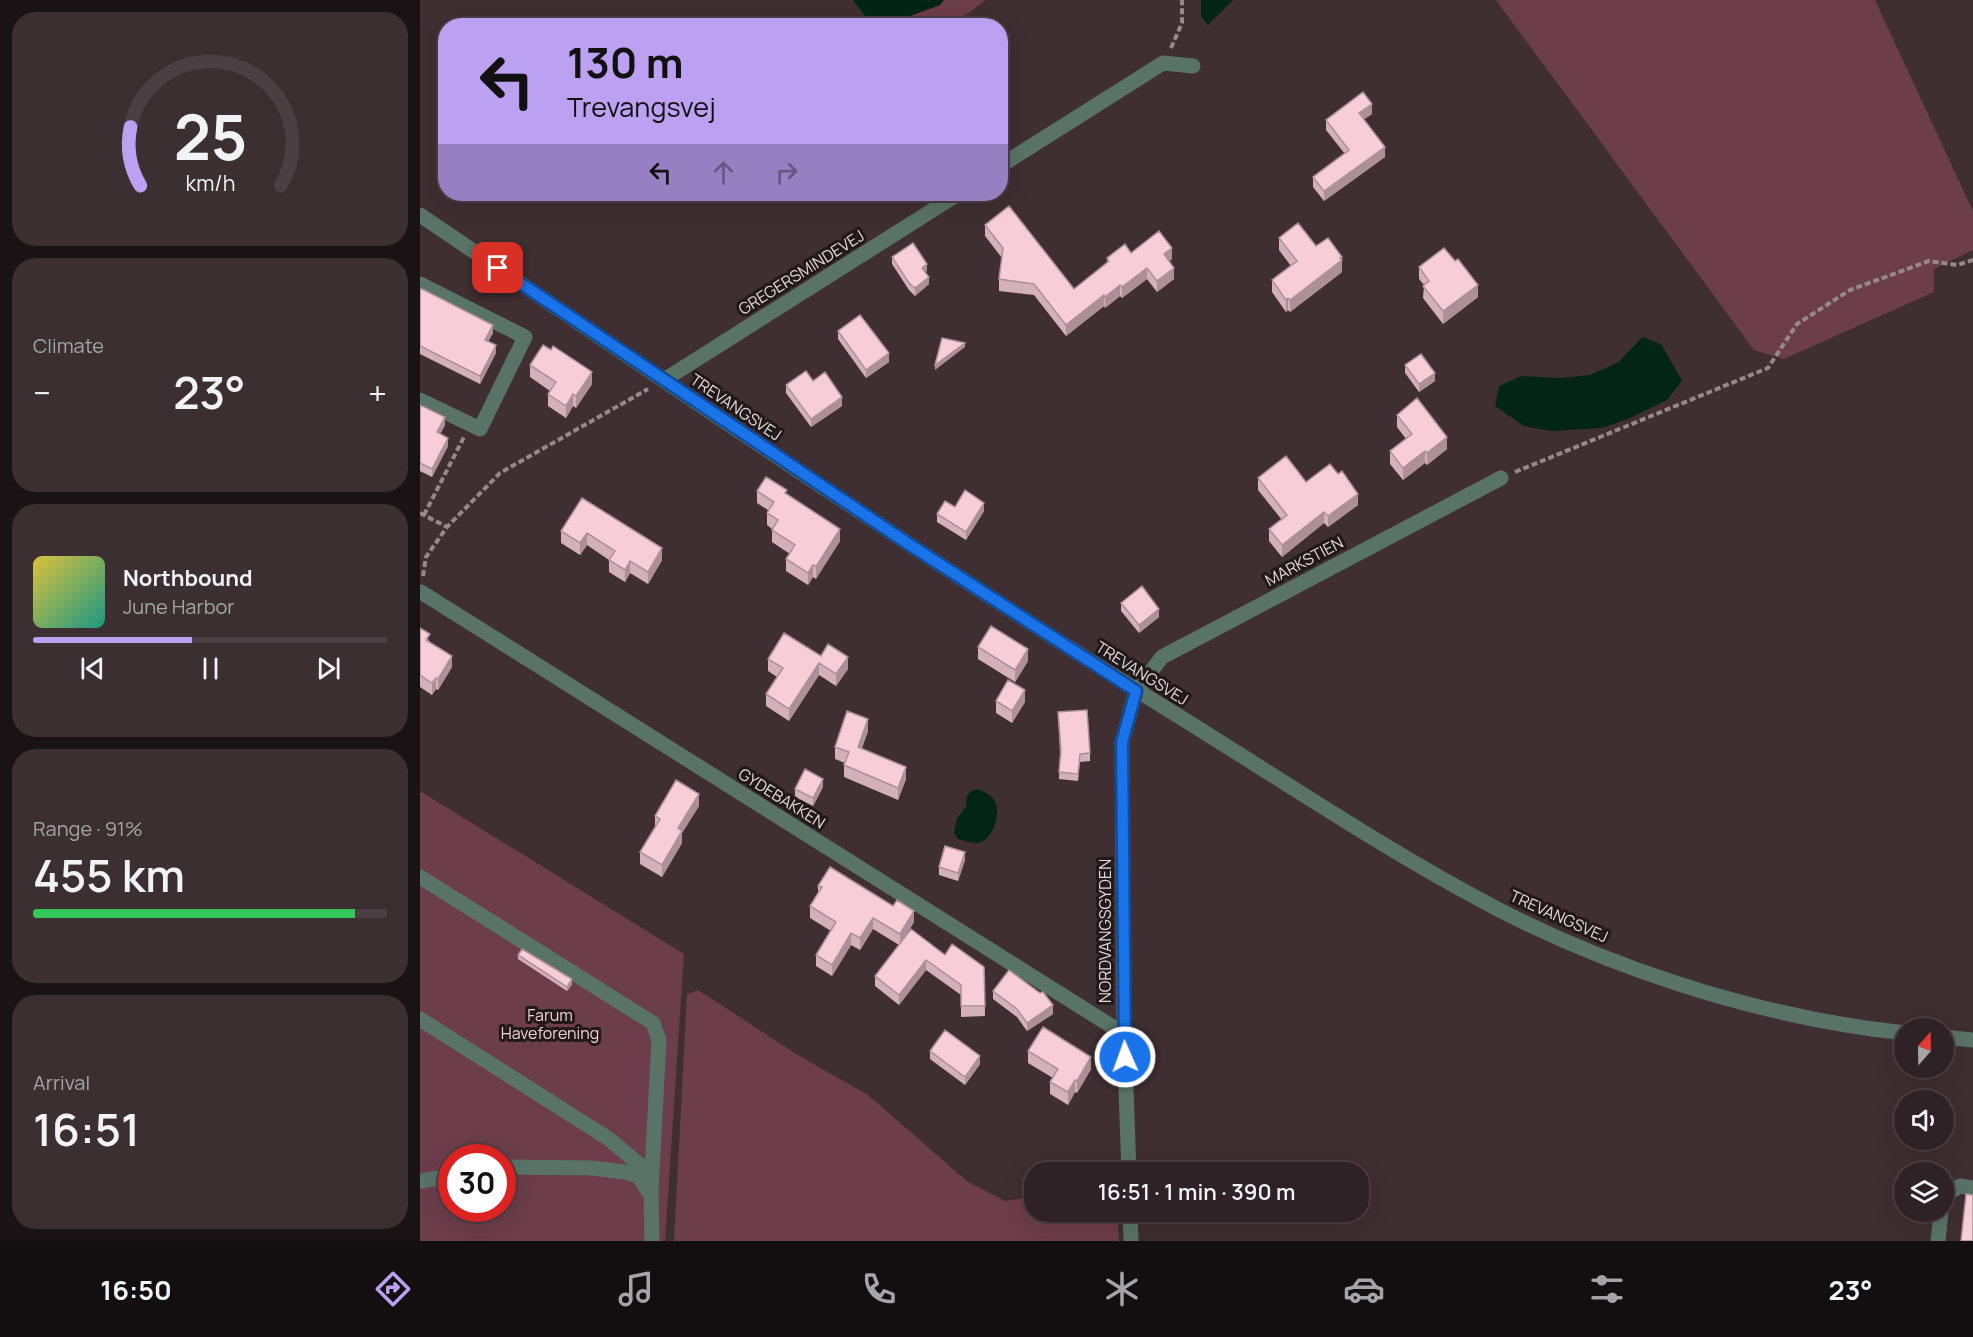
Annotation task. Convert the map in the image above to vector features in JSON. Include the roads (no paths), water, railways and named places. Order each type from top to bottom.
[{"type":"street","points":[[1008,161],[1163,63],[1193,66]]},
{"type":"street","name":"GREGERSMINDEVEJ","points":[[664,380],[947,201]]},
{"type":"street","name":"TREVANGSVEJ","points":[[420,215],[907,543],[1136,691],[1467,893],[1543,931],[1694,990],[1791,1014],[1894,1031]]},
{"type":"street","points":[[420,284],[525,337],[480,429],[420,400]]},
{"type":"street","name":"MARKSTIEN","points":[[1136,691],[1162,657],[1501,478]]},
{"type":"street","name":"GYDEBAKKEN","points":[[421,592],[1124,1034]]},
{"type":"street","name":"NORDVANGSGYDEN","points":[[1129,1162],[1124,1034],[1122,742],[1136,691]]},
{"type":"street","points":[[420,877],[653,1023],[659,1040],[651,1194],[652,1241]]},
{"type":"street","points":[[420,1019],[609,1139],[652,1175]]},
{"type":"street","points":[[1954,1038],[1973,1040]]},
{"type":"street","points":[[516,1167],[591,1168],[625,1172],[638,1176],[651,1194]]},
{"type":"street","points":[[420,1181],[438,1178]]},
{"type":"street","points":[[1954,1190],[1960,1186],[1973,1188]]},
{"type":"street","points":[[1130,1222],[1131,1241]]},
{"type":"street","points":[[1938,1241],[1940,1222]]},
{"type":"park label","name":"Farum Haveforening","points":[[550,1024]]}]
